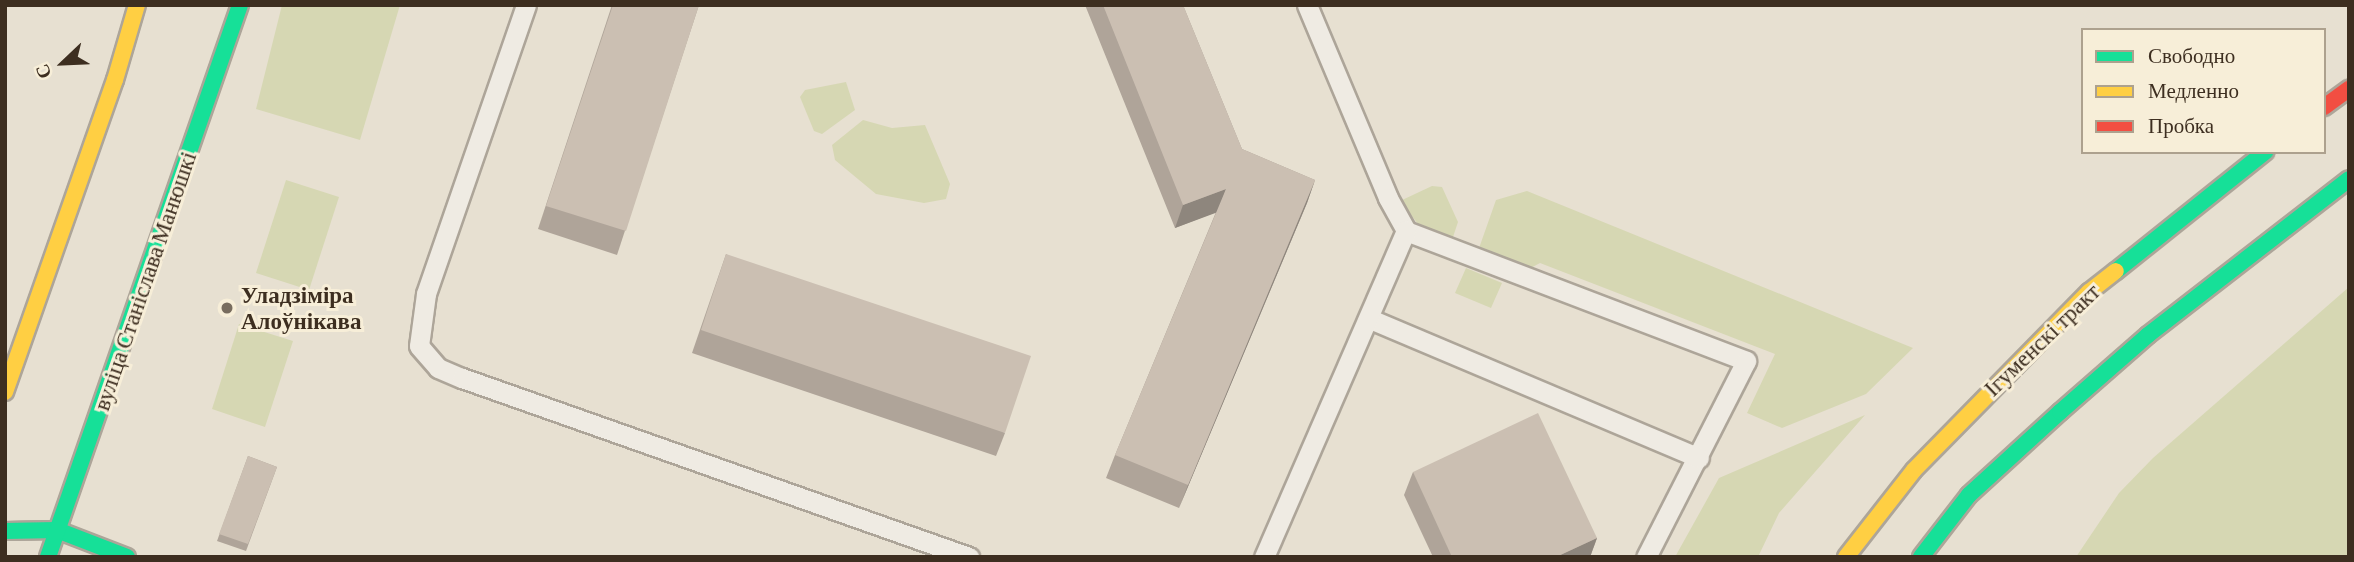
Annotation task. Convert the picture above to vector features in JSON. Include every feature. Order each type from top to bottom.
[{"type":"main road","points":[[5,392],[115,80],[137,5]]},
{"type":"main road","name":"вуліца Станіслава Манюшкі","points":[[48,557],[240,5]]},
{"type":"main road","points":[[2326,106],[2349,89]]},
{"type":"main road","name":"Ігуменскі тракт","points":[[1846,557],[1914,470],[2089,292],[2262,154]]},
{"type":"main road","points":[[1921,557],[1969,495],[2060,412],[2148,335],[2349,180]]},
{"type":"main road","points":[[5,531],[57,530],[128,557]]},
{"type":"lane","points":[[526,5],[426,294],[419,346],[438,368],[462,378],[969,557]]},
{"type":"lane","points":[[1307,5],[1388,198],[1406,231],[1746,360],[1699,458],[1646,557]]},
{"type":"lane","points":[[1264,557],[1370,319],[1406,231]]},
{"type":"lane","points":[[1370,319],[1699,458]]},
{"type":"green space","points":[[282,5],[400,5],[360,140],[256,109]]},
{"type":"green space","points":[[846,82],[855,110],[822,134],[814,131],[800,97],[805,90]]},
{"type":"green space","points":[[863,120],[892,128],[925,125],[950,184],[946,199],[924,203],[876,194],[835,160],[832,145]]},
{"type":"green space","points":[[286,180],[339,197],[309,290],[256,273]]},
{"type":"green space","points":[[1432,186],[1442,187],[1458,222],[1452,240],[1422,229],[1400,201]]},
{"type":"green space","points":[[1527,191],[1913,348],[1866,394],[1782,428],[1747,413],[1775,354],[1540,263],[1527,270],[1478,251],[1496,200]]},
{"type":"green space","points":[[1466,268],[1502,283],[1491,308],[1455,293]]},
{"type":"green space","points":[[2349,287],[2349,557],[2076,557],[2119,493],[2153,458]]},
{"type":"green space","points":[[239,324],[293,341],[265,427],[212,409]]},
{"type":"green space","points":[[1865,415],[1779,513],[1758,557],[1675,557],[1719,478]]},
{"type":"building","points":[[613,5],[699,5],[626,231],[546,206]]},
{"type":"building","points":[[1103,5],[1183,5],[1242,149],[1315,180],[1188,485],[1115,455],[1226,189],[1183,205]]},
{"type":"building","points":[[726,254],[1031,356],[1005,433],[701,330]]},
{"type":"building","points":[[1538,413],[1597,538],[1556,557],[1452,557],[1413,472]]},
{"type":"building","points":[[248,456],[277,467],[248,544],[219,534]]},
{"type":"traffic: fast","points":[[48,557],[240,5]]},
{"type":"traffic: fast","points":[[2116,271],[2262,154]]},
{"type":"traffic: fast","points":[[1921,557],[1969,495],[2060,412],[2148,335],[2349,179]]},
{"type":"traffic: fast","points":[[5,531],[57,530],[127,557]]},
{"type":"traffic: slow","points":[[5,392],[115,80],[137,5]]},
{"type":"traffic: slow","points":[[1846,557],[1914,470],[2089,292],[2116,271]]},
{"type":"traffic: jam","points":[[2326,106],[2349,89]]},
{"type":"place","name":"Уладзіміра Алоўнікава","points":[[227,308]]}]
